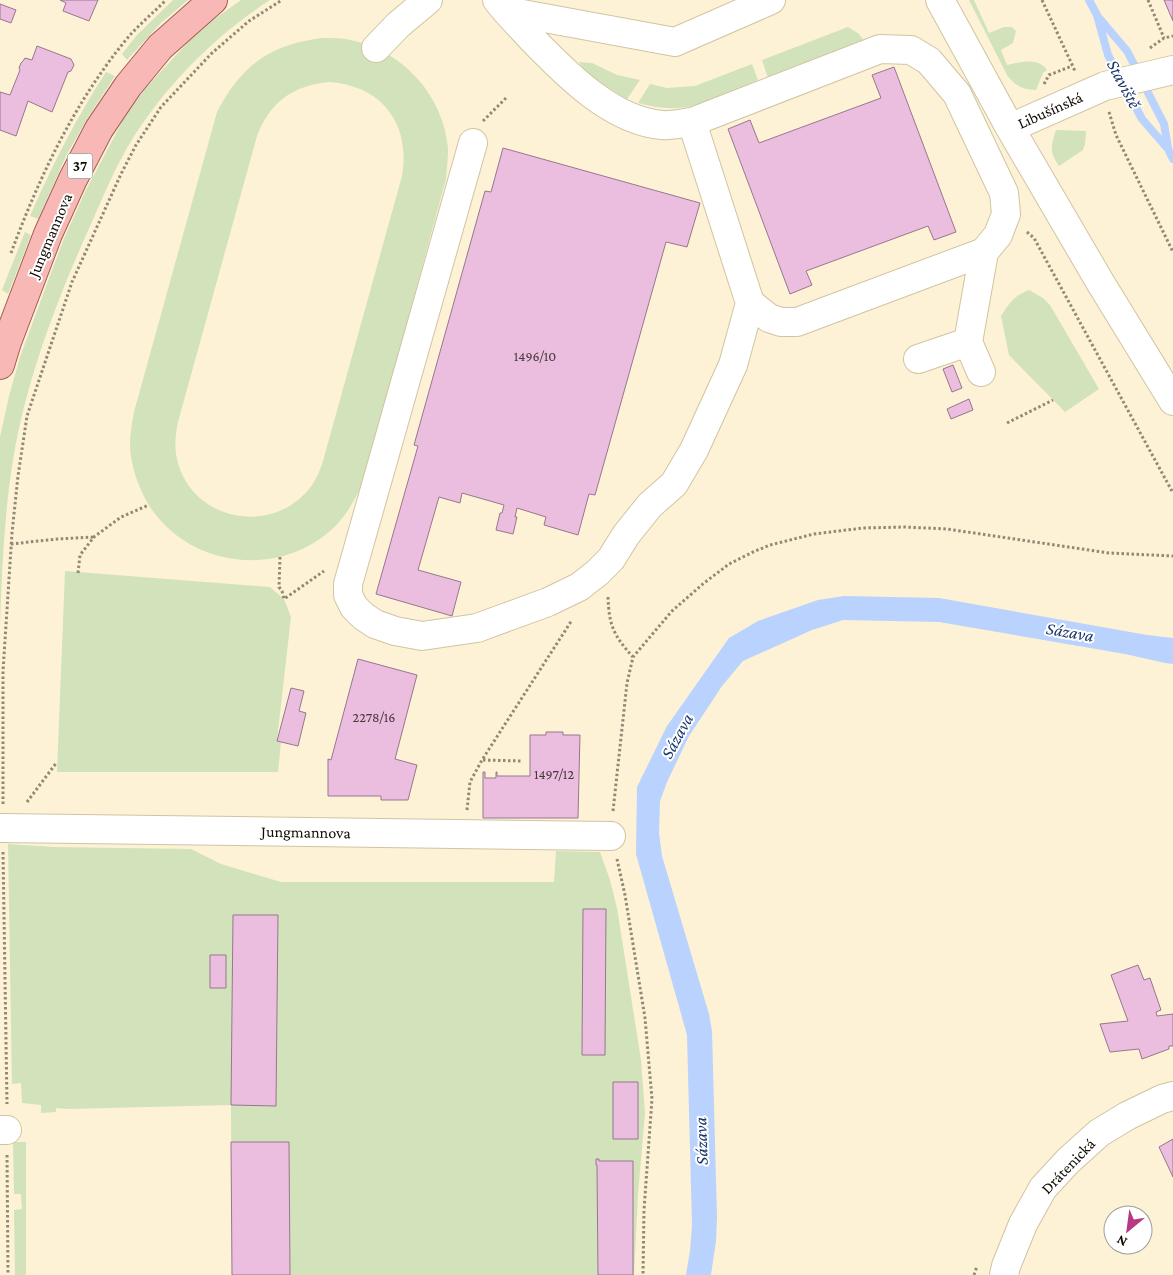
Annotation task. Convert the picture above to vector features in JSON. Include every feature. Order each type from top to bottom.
[{"type":"main road","name":"Jungmannova","points":[[0,365],[6,342],[48,234],[73,179],[100,129],[128,86],[160,47],[213,0]]},
{"type":"street","points":[[376,48],[398,25],[428,0]]},
{"type":"street","points":[[502,5],[675,42],[771,0]]},
{"type":"street","name":"Libušínská","points":[[940,0],[1010,128],[1105,86],[1163,72]]},
{"type":"street","points":[[502,5],[577,83],[613,109],[638,120],[663,126],[692,122],[880,49],[910,50],[929,61],[957,94],[1004,193],[1006,214],[998,235],[984,252],[968,342],[982,372]]},
{"type":"street","points":[[473,143],[348,588],[348,595],[354,607],[375,624],[395,631],[422,636],[477,628],[548,602],[580,587],[611,559],[626,535],[650,505],[674,484],[694,450],[733,365],[750,303],[692,122]]},
{"type":"street","points":[[1010,128],[1100,282],[1173,401]]},
{"type":"street","points":[[750,303],[769,318],[781,322],[797,322],[984,252]]},
{"type":"street","points":[[918,359],[968,342]]},
{"type":"street","name":"Jungmannova","points":[[1,828],[611,836]]},
{"type":"street","name":"Drátenická","points":[[1004,1275],[1023,1224],[1043,1188],[1068,1161],[1099,1133],[1162,1098],[1173,1096]]},
{"type":"path","points":[[8,1275],[4,1130],[1,828],[3,671],[11,544],[18,476],[28,416],[72,282],[120,174],[136,144],[161,107],[212,53],[249,21],[282,0]]},
{"type":"path","points":[[1042,0],[1074,71],[1078,74]]},
{"type":"path","points":[[1148,0],[1164,38],[1173,36]]},
{"type":"path","points":[[1042,87],[1049,75],[1072,66]]},
{"type":"path","points":[[1111,117],[1116,135],[1173,252]]},
{"type":"path","points":[[1006,214],[1034,238],[1173,493]]},
{"type":"path","points":[[1007,423],[1053,400]]},
{"type":"path","points":[[78,573],[80,556],[94,537],[121,517],[149,505]]},
{"type":"path","points":[[644,1275],[644,1210],[652,1099],[645,1018],[625,895],[611,836],[627,683],[633,657],[672,611],[704,583],[730,564],[770,545],[814,534],[863,528],[912,527],[946,529],[1109,553],[1173,556]]},
{"type":"path","points":[[11,544],[94,537]]},
{"type":"path","points":[[280,557],[279,587],[284,599],[325,570]]},
{"type":"path","points":[[611,559],[608,614],[613,630],[633,657]]},
{"type":"path","points":[[465,834],[470,782],[482,760],[573,618]]},
{"type":"path","points":[[482,760],[522,761]]},
{"type":"path","points":[[1,828],[23,806],[57,762]]},
{"type":"green space","points":[[173,0],[188,0],[161,23],[127,60],[122,54],[137,35]]},
{"type":"green space","points":[[241,0],[270,0],[217,40],[185,71],[143,123],[108,185],[55,310],[44,339],[26,400],[13,460],[5,522],[0,626],[0,437],[20,357],[63,241],[85,192],[122,122],[144,90],[188,42],[213,20]]},
{"type":"green space","points":[[969,0],[974,0],[989,33],[1004,27],[1012,27],[1016,31],[1013,43],[1001,50],[1007,65],[1034,62],[1039,63],[1047,70],[1043,73],[1036,90],[1019,86],[1007,75]]},
{"type":"green space","points":[[848,27],[859,34],[864,41],[768,78],[762,60]]},
{"type":"green space","points":[[321,38],[340,38],[370,46],[387,54],[417,78],[429,93],[445,129],[448,148],[446,179],[365,477],[355,499],[346,513],[330,531],[308,546],[285,556],[260,560],[235,559],[210,553],[187,543],[167,527],[150,507],[142,493],[134,470],[130,446],[131,429],[134,412],[217,112],[236,82],[258,60],[286,46]],"holes":[[[330,82],[348,85],[364,91],[378,100],[389,111],[397,124],[402,140],[404,157],[402,176],[317,477],[297,501],[278,512],[258,516],[238,516],[218,510],[201,499],[187,483],[178,463],[176,453],[178,422],[257,136],[262,124],[276,105],[294,91]]]},
{"type":"green space","points":[[579,62],[592,63],[617,75],[640,80],[627,99],[594,78]]},
{"type":"green space","points":[[752,64],[758,80],[714,100],[686,107],[672,108],[638,103],[650,84],[667,88],[695,86]]},
{"type":"green space","points":[[106,72],[115,76],[66,156],[38,219],[30,216],[65,143]]},
{"type":"green space","points":[[1056,130],[1086,131],[1083,150],[1059,166],[1052,152]]},
{"type":"green space","points":[[25,232],[31,235],[8,294],[2,290]]},
{"type":"green space","points":[[1029,290],[1043,298],[1050,305],[1099,389],[1065,412],[1009,355],[1001,316],[1013,300]]},
{"type":"green space","points":[[65,571],[270,587],[284,599],[291,617],[277,740],[281,742],[278,772],[57,772]]},
{"type":"green space","points":[[8,844],[53,847],[191,849],[221,864],[281,882],[554,882],[556,851],[600,852],[617,908],[641,1060],[645,1113],[634,1275],[232,1275],[231,1105],[56,1108],[56,1112],[41,1113],[41,1105],[22,1103],[21,1083],[12,1084]]},
{"type":"green space","points":[[13,1142],[26,1142],[26,1275],[15,1275],[14,1210],[22,1209],[21,1194],[14,1194]]},
{"type":"water","name":"Sázava","points":[[844,596],[939,598],[1173,638],[1173,664],[939,622],[843,620],[812,630],[743,661],[722,686],[689,736],[660,801],[659,833],[662,856],[709,1014],[712,1031],[716,1241],[711,1275],[686,1275],[692,1225],[687,1035],[636,854],[637,787],[667,726],[729,638],[758,621],[818,600]]},
{"type":"building","points":[[60,0],[98,0],[89,21],[63,11],[66,3]]},
{"type":"building","points":[[1164,0],[1173,0],[1173,21]]},
{"type":"building","points":[[0,4],[16,10],[11,23],[0,19]]},
{"type":"building","points":[[37,46],[71,59],[74,65],[71,71],[68,72],[52,112],[28,101],[16,136],[0,130],[0,92],[10,95],[21,63],[25,58],[32,60]]},
{"type":"building","points":[[894,67],[956,232],[934,240],[928,226],[806,271],[812,285],[790,294],[728,129],[750,120],[759,143],[881,98],[872,75]]},
{"type":"building","points":[[503,148],[700,203],[687,247],[666,242],[595,495],[589,494],[578,535],[544,525],[546,517],[517,508],[513,534],[496,530],[504,505],[462,493],[460,503],[439,497],[418,570],[461,582],[452,616],[376,594],[418,446],[414,445],[485,191],[491,192]]},
{"type":"building","points":[[953,365],[962,388],[952,392],[943,369]]},
{"type":"building","points":[[969,399],[973,410],[951,419],[947,409]]},
{"type":"building","points":[[358,659],[417,675],[395,759],[417,765],[408,800],[381,800],[381,796],[328,796],[328,759],[331,760]]},
{"type":"building","points":[[291,688],[304,691],[299,711],[306,713],[298,746],[277,741]]},
{"type":"building","points":[[546,732],[580,735],[578,818],[483,818],[483,772],[485,772],[485,778],[496,778],[496,772],[497,776],[530,776],[530,735],[546,735]]},
{"type":"building","points":[[583,909],[606,909],[605,1055],[582,1055]]},
{"type":"building","points":[[233,915],[278,915],[276,1106],[231,1105]]},
{"type":"building","points":[[210,955],[226,955],[226,988],[210,988]]},
{"type":"building","points":[[1138,965],[1144,980],[1150,978],[1161,1010],[1156,1012],[1157,1016],[1173,1014],[1173,1046],[1169,1046],[1169,1049],[1142,1059],[1139,1049],[1110,1052],[1100,1024],[1128,1021],[1111,975]]},
{"type":"building","points":[[613,1082],[638,1082],[638,1139],[613,1139]]},
{"type":"building","points":[[1173,1139],[1173,1177],[1159,1147]]},
{"type":"building","points":[[231,1142],[289,1142],[290,1275],[232,1275]]},
{"type":"building","points":[[596,1159],[599,1159],[599,1161],[633,1161],[633,1275],[598,1275]]},
{"type":"waterway","name":"Staviště","points":[[1089,0],[1097,15],[1108,55],[1120,77]]},
{"type":"waterway","points":[[1100,19],[1127,51],[1138,72]]},
{"type":"waterway","points":[[1143,83],[1164,124],[1168,148]]},
{"type":"waterway","name":"Staviště","points":[[1125,87],[1142,119],[1168,149],[1173,159]]}]
